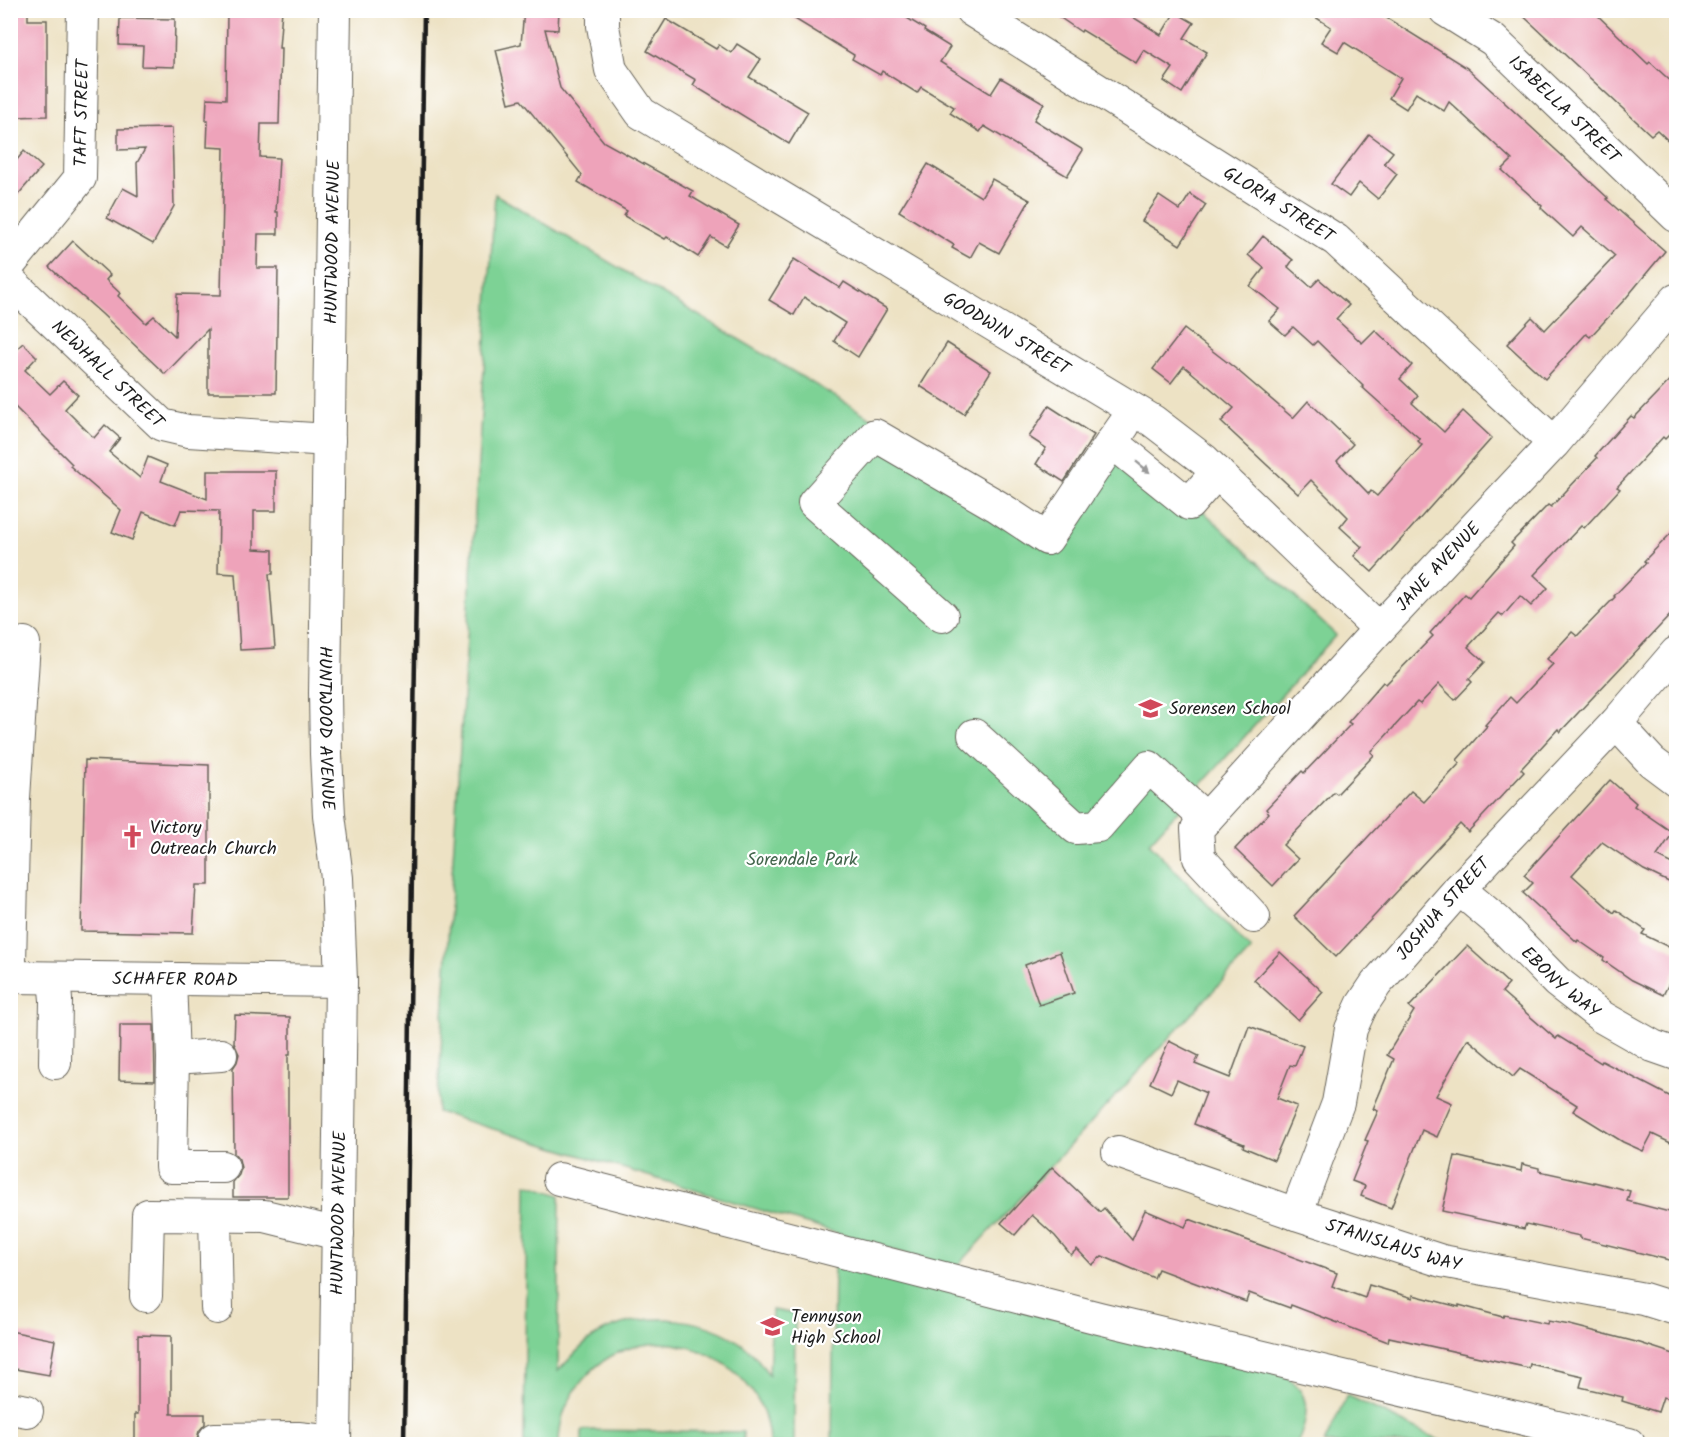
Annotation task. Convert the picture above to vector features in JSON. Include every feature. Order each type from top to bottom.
[{"type":"street","name":"TAFT STREET","points":[[10,264],[80,178],[83,10]]},
{"type":"street","name":"HUNTWOOD AVENUE","points":[[335,10],[326,754],[329,815],[337,878],[341,981],[335,1443]]},
{"type":"street","name":"GOODWIN STREET","points":[[603,10],[603,26],[611,70],[641,113],[1162,427],[1216,472],[1379,629]]},
{"type":"street","name":"GLORIA STREET","points":[[971,10],[1336,240],[1554,443]]},
{"type":"street","name":"ISABELLA STREET","points":[[1445,10],[1493,40],[1677,216]]},
{"type":"street","name":"NEWHALL STREET","points":[[10,281],[162,425],[188,431],[329,440]]},
{"type":"street","name":"JANE AVENUE","points":[[1201,824],[1379,629],[1554,443],[1677,300]]},
{"type":"street","points":[[942,616],[814,503],[875,435],[997,506],[1047,539],[1135,409]]},
{"type":"street","points":[[1112,442],[1190,504],[1216,472]]},
{"type":"street","points":[[10,962],[14,798],[24,643]]},
{"type":"street","name":"JOSHUA STREET","points":[[1296,1214],[1338,1103],[1351,1029],[1362,1005],[1376,984],[1459,889],[1616,723],[1677,653]]},
{"type":"street","points":[[1616,723],[1652,762],[1677,780]]},
{"type":"street","points":[[974,735],[1076,828],[1098,826],[1149,767],[1201,824],[1199,858],[1254,917]]},
{"type":"street","name":"EBONY WAY","points":[[1459,889],[1497,921],[1557,982],[1602,1017],[1653,1046],[1677,1054]]},
{"type":"street","name":"SCHAFER ROAD","points":[[10,977],[341,981]]},
{"type":"street","points":[[54,978],[55,1063]]},
{"type":"street","points":[[170,979],[173,1058],[171,1167],[223,1167]]},
{"type":"street","points":[[173,1058],[221,1055]]},
{"type":"street","name":"STANISLAUS WAY","points":[[1118,1152],[1296,1214],[1442,1261],[1644,1299],[1677,1309]]},
{"type":"street","points":[[559,1179],[1088,1315],[1629,1444]]},
{"type":"street","points":[[146,1296],[148,1215],[265,1216],[338,1234]]},
{"type":"street","points":[[215,1216],[217,1308]]},
{"type":"street","points":[[215,1439],[298,1438],[335,1443]]},
{"type":"green space","name":"Sorendale Park","points":[[495,194],[1049,524],[1108,440],[1159,470],[1336,635],[1149,843],[1251,950],[955,1269],[437,1112]]},
{"type":"green space","points":[[527,1184],[560,1195],[558,1371],[595,1336],[613,1327],[634,1321],[656,1319],[700,1324],[721,1332],[740,1342],[755,1356],[769,1375],[772,1310],[795,1314],[794,1444],[769,1444],[766,1421],[758,1400],[745,1382],[728,1367],[709,1355],[688,1347],[666,1344],[643,1345],[626,1350],[595,1367],[573,1394],[565,1410],[559,1444],[524,1444]]},
{"type":"green space","points":[[834,1260],[1282,1374],[1299,1389],[1306,1405],[1301,1434],[1297,1444],[832,1444]]},
{"type":"green space","points":[[1347,1395],[1445,1443],[1445,1444],[1324,1444]]},
{"type":"green space","points":[[582,1430],[743,1432],[743,1444],[582,1444]]},
{"type":"building","points":[[10,10],[28,10],[28,20],[47,20],[47,116],[15,117],[15,41],[10,41]]},
{"type":"building","points":[[227,10],[282,10],[279,48],[281,48],[279,124],[261,124],[260,157],[279,158],[276,212],[278,212],[278,234],[258,234],[257,268],[278,268],[276,393],[208,393],[208,329],[165,374],[49,267],[73,241],[110,275],[106,280],[120,293],[118,296],[146,323],[154,316],[175,336],[177,294],[221,295],[224,148],[207,147],[208,121],[206,121],[207,98],[226,99]]},
{"type":"building","points":[[524,10],[559,10],[558,30],[545,29],[560,88],[604,142],[693,191],[690,196],[739,225],[726,246],[711,237],[698,257],[667,237],[665,239],[624,216],[627,211],[578,182],[582,175],[521,100],[509,103],[496,50],[521,44]]},
{"type":"building","points":[[780,10],[894,10],[950,47],[940,62],[991,94],[1001,78],[1044,103],[1034,120],[1083,150],[1067,176],[984,126],[980,132],[950,113],[954,107],[921,87],[917,93],[882,71],[880,75],[852,59],[854,55]]},
{"type":"building","points":[[1049,10],[1122,10],[1161,35],[1175,12],[1194,23],[1184,38],[1207,52],[1182,93],[1164,81],[1173,68],[1144,50],[1136,63],[1082,30],[1081,32]]},
{"type":"building","points":[[1304,10],[1374,10],[1467,68],[1608,198],[1606,199],[1665,251],[1590,337],[1586,334],[1545,379],[1507,344],[1532,317],[1545,330],[1615,256],[1582,227],[1573,237],[1541,208],[1542,206],[1502,170],[1512,160],[1449,102],[1444,111],[1416,93],[1406,109],[1389,98],[1401,78],[1344,42],[1338,52],[1321,42],[1331,27]]},
{"type":"building","points":[[1517,10],[1592,10],[1648,64],[1650,62],[1677,87],[1677,149],[1657,130],[1651,135]]},
{"type":"building","points":[[120,18],[175,19],[174,67],[142,66],[143,46],[119,45]]},
{"type":"building","points":[[666,19],[716,49],[719,45],[731,53],[737,44],[761,59],[749,77],[808,112],[789,144],[693,85],[696,80],[647,51]]},
{"type":"building","points":[[172,128],[174,206],[153,244],[107,218],[123,188],[138,196],[137,163],[145,149],[118,150],[118,129]]},
{"type":"building","points":[[1369,134],[1393,152],[1384,163],[1397,174],[1378,199],[1359,183],[1349,197],[1331,184]]},
{"type":"building","points":[[24,151],[42,167],[16,197],[16,161]]},
{"type":"building","points":[[928,164],[981,197],[992,179],[1030,200],[999,253],[979,242],[970,258],[952,248],[954,245],[899,211]]},
{"type":"building","points":[[1190,194],[1206,205],[1180,245],[1142,221],[1159,196],[1180,210]]},
{"type":"building","points":[[1263,236],[1293,260],[1288,267],[1311,287],[1319,279],[1349,305],[1336,319],[1362,343],[1375,330],[1412,365],[1400,379],[1418,396],[1412,403],[1444,432],[1463,411],[1492,438],[1372,572],[1354,556],[1362,547],[1340,527],[1348,517],[1311,480],[1298,494],[1221,422],[1234,408],[1184,366],[1171,383],[1153,369],[1184,329],[1236,369],[1293,418],[1308,401],[1353,444],[1337,461],[1369,494],[1371,491],[1377,496],[1422,445],[1418,441],[1420,439],[1362,387],[1317,341],[1313,345],[1293,327],[1285,335],[1269,321],[1280,309],[1250,286],[1264,268],[1248,255]]},
{"type":"building","points":[[794,259],[840,288],[844,282],[887,309],[858,357],[834,341],[845,323],[804,297],[794,315],[769,300]]},
{"type":"building","points":[[23,343],[37,357],[25,370],[50,394],[63,381],[78,395],[65,409],[94,438],[105,425],[120,438],[109,452],[140,478],[148,457],[167,465],[161,481],[207,499],[207,471],[276,471],[276,511],[254,511],[254,549],[273,550],[273,574],[269,574],[275,648],[240,650],[235,574],[218,573],[219,511],[181,510],[175,525],[143,512],[132,540],[112,532],[121,510],[70,466],[72,464],[10,402],[10,355]]},
{"type":"building","points":[[947,343],[991,371],[964,414],[920,386]]},
{"type":"building","points":[[1677,373],[1677,427],[1665,439],[1663,437],[1617,487],[1620,489],[1584,528],[1581,526],[1534,575],[1548,588],[1531,606],[1520,596],[1503,616],[1499,613],[1468,647],[1485,662],[1469,679],[1472,682],[1455,700],[1439,684],[1420,704],[1417,702],[1371,752],[1374,755],[1337,794],[1334,792],[1283,845],[1298,859],[1273,886],[1235,849],[1269,813],[1266,809],[1351,724],[1348,722],[1383,682],[1386,684],[1433,636],[1430,633],[1465,594],[1469,597],[1514,546],[1511,543],[1548,505],[1551,507],[1597,458],[1595,456],[1631,416],[1634,418]]},
{"type":"building","points":[[1049,406],[1094,435],[1064,482],[1036,464],[1046,448],[1029,437]]},
{"type":"building","points":[[1677,527],[1677,608],[1560,732],[1558,729],[1521,769],[1524,772],[1468,832],[1460,824],[1336,957],[1294,916],[1411,791],[1424,802],[1460,763],[1457,760],[1510,697],[1516,703],[1553,664],[1547,659],[1572,632],[1577,636]]},
{"type":"building","points":[[85,760],[209,765],[209,885],[196,885],[193,933],[81,931]]},
{"type":"building","points":[[1610,780],[1636,803],[1634,806],[1673,833],[1657,856],[1677,866],[1677,886],[1644,870],[1602,842],[1572,875],[1614,913],[1616,910],[1645,930],[1642,934],[1677,951],[1677,968],[1663,995],[1632,980],[1578,940],[1577,942],[1523,893],[1533,883],[1524,875]]},
{"type":"building","points":[[1467,946],[1509,984],[1502,992],[1556,1039],[1558,1036],[1601,1063],[1602,1061],[1677,1100],[1677,1146],[1652,1134],[1643,1151],[1623,1142],[1573,1111],[1577,1105],[1520,1069],[1513,1077],[1468,1039],[1436,1096],[1452,1103],[1437,1137],[1422,1130],[1391,1208],[1361,1196],[1365,1186],[1352,1181],[1368,1141],[1365,1140],[1378,1111],[1373,1109],[1394,1059],[1387,1055],[1414,1011],[1409,1007]]},
{"type":"building","points":[[1060,952],[1074,993],[1039,1005],[1025,965]]},
{"type":"building","points":[[1280,952],[1323,992],[1298,1020],[1254,980]]},
{"type":"building","points":[[235,1015],[290,1017],[288,1197],[233,1197],[233,1182],[241,1168],[239,1159],[234,1153],[233,1068],[239,1054],[234,1043]]},
{"type":"building","points":[[120,1025],[154,1025],[155,1081],[119,1080]]},
{"type":"building","points":[[1249,1026],[1303,1046],[1295,1066],[1290,1065],[1277,1098],[1297,1106],[1274,1160],[1243,1147],[1244,1144],[1194,1124],[1206,1093],[1177,1080],[1171,1093],[1150,1083],[1169,1041],[1199,1056],[1195,1064],[1230,1078]]},
{"type":"building","points":[[1455,1156],[1521,1171],[1522,1164],[1539,1168],[1539,1171],[1630,1191],[1627,1201],[1677,1214],[1677,1262],[1526,1224],[1524,1229],[1442,1211]]},
{"type":"building","points":[[1052,1167],[1100,1212],[1104,1208],[1132,1240],[1145,1210],[1185,1227],[1189,1219],[1337,1273],[1332,1286],[1365,1298],[1369,1285],[1413,1298],[1413,1295],[1503,1317],[1504,1315],[1547,1324],[1548,1321],[1570,1325],[1677,1355],[1677,1401],[1663,1397],[1658,1412],[1622,1401],[1623,1397],[1580,1387],[1583,1376],[1530,1364],[1529,1368],[1389,1337],[1388,1342],[1291,1305],[1290,1308],[1249,1293],[1246,1302],[1158,1269],[1154,1278],[1102,1256],[1092,1265],[1077,1249],[1071,1255],[1055,1236],[1032,1215],[1015,1235],[1001,1223]]},
{"type":"building","points":[[10,1331],[55,1340],[49,1375],[10,1368]]},
{"type":"building","points":[[138,1335],[171,1336],[171,1414],[205,1414],[205,1424],[199,1431],[198,1444],[135,1444],[135,1414],[138,1414]]},
{"type":"railway","points":[[404,1444],[424,10]]},
{"type":"place","name":"Sorensen School","points":[[1151,708]]},
{"type":"place","name":"Victory Outreach Church","points":[[132,837]]},
{"type":"place","name":"Tennyson High School","points":[[773,1326]]}]
